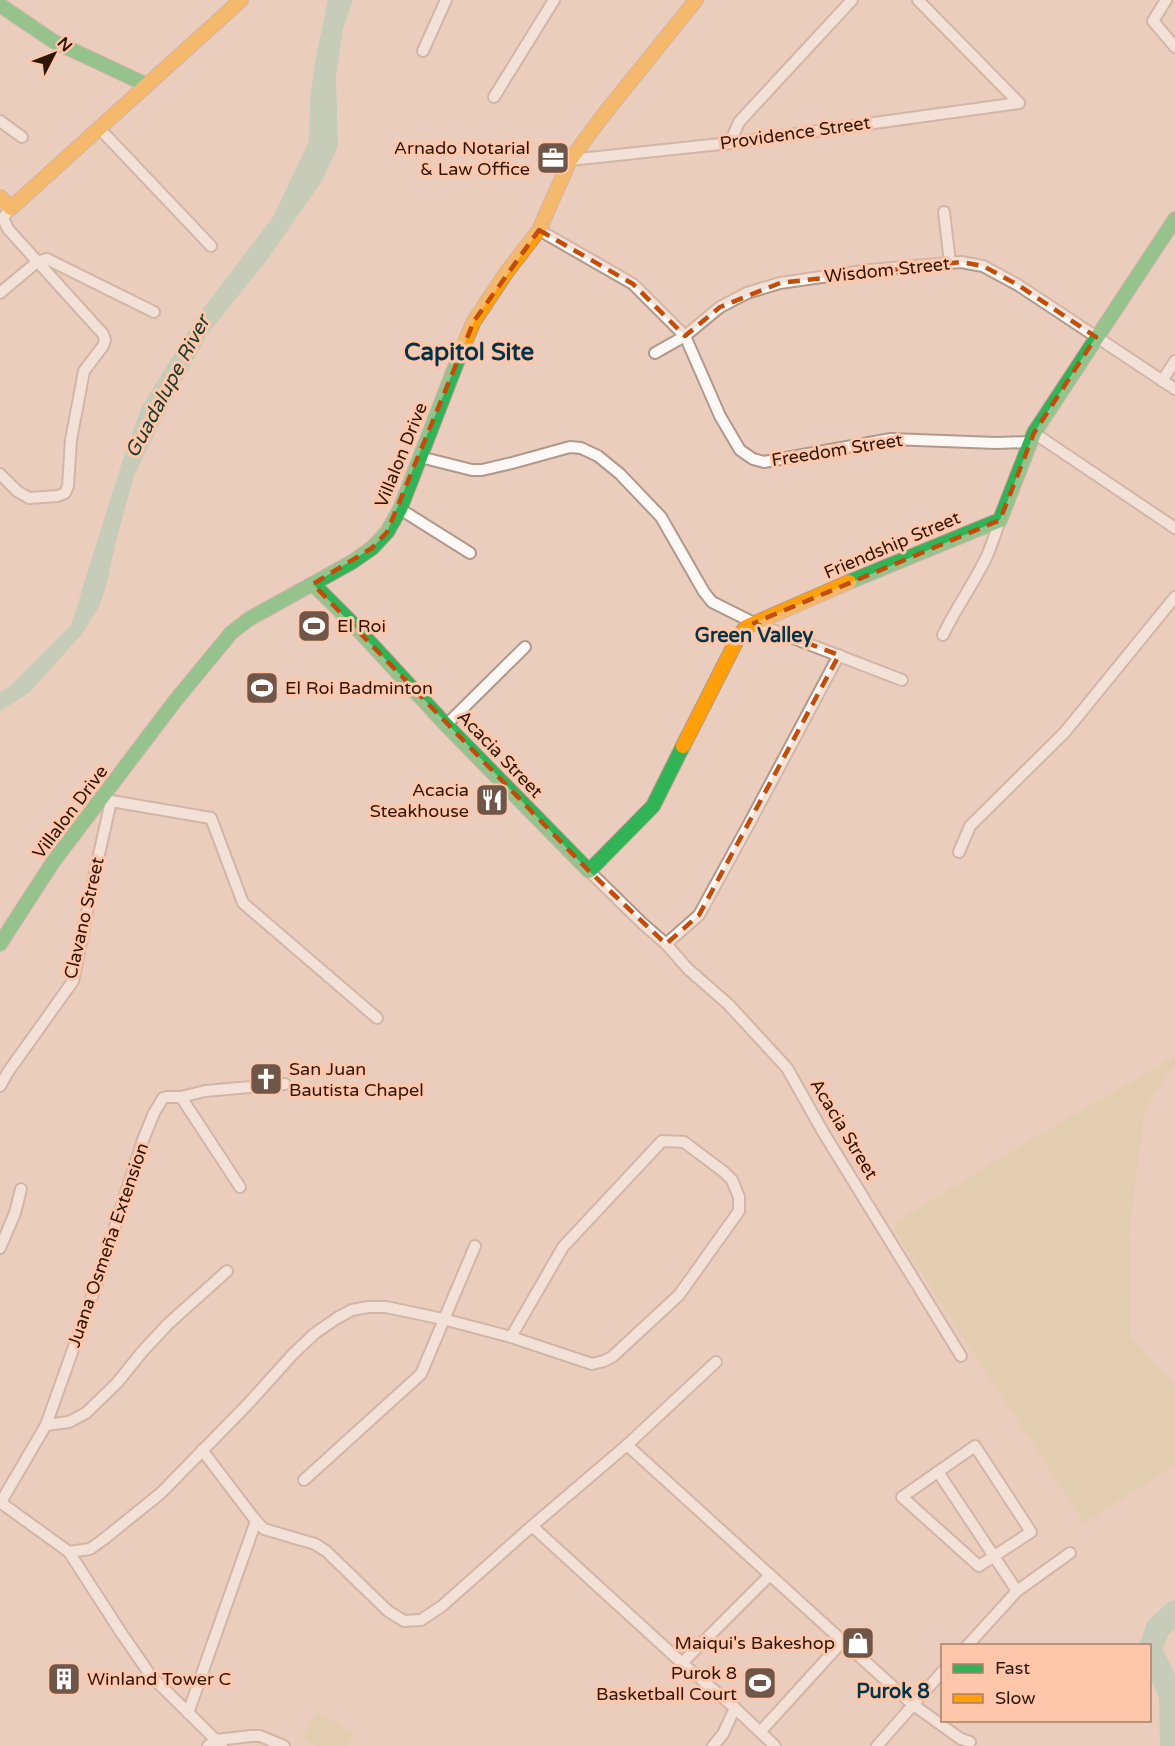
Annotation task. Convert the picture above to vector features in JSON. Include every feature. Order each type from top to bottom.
[{"type":"street","points":[[0,474],[17,491],[28,498],[58,496],[65,493],[68,486],[71,440],[84,371],[105,340],[103,334],[8,229],[3,218],[11,208],[241,0]]},
{"type":"street","points":[[423,51],[446,0]]},
{"type":"street","points":[[494,97],[554,0]]},
{"type":"street","name":"Villalon Drive","points":[[0,944],[53,862],[107,799],[175,701],[231,633],[249,619],[372,548],[387,532],[400,509],[451,374],[474,321],[506,273],[539,230],[570,160],[696,0]]},
{"type":"street","points":[[730,143],[739,122],[852,0]]},
{"type":"street","name":"Providence Street","points":[[570,160],[730,143],[1019,103],[918,0]]},
{"type":"street","points":[[1166,0],[1153,21],[1175,47]]},
{"type":"street","points":[[0,5],[53,41],[147,85]]},
{"type":"street","points":[[0,120],[22,137]]},
{"type":"street","points":[[99,128],[211,246]]},
{"type":"street","points":[[0,197],[11,208]]},
{"type":"street","points":[[944,212],[950,262]]},
{"type":"street","points":[[943,635],[987,555],[1032,438],[1175,219]]},
{"type":"street","name":"Freedom Street","points":[[539,230],[633,284],[685,336],[720,416],[740,450],[753,459],[764,462],[891,439],[996,443],[1032,438]]},
{"type":"street","points":[[0,293],[37,262],[47,259],[154,312]]},
{"type":"street","name":"Wisdom Street","points":[[655,353],[685,336],[720,307],[747,293],[780,283],[870,270],[961,262],[983,266],[1018,285],[1175,389]]},
{"type":"street","points":[[1162,381],[1175,361]]},
{"type":"street","points":[[1032,438],[1175,528]]},
{"type":"street","points":[[420,457],[472,470],[482,470],[570,447],[581,448],[598,456],[620,474],[661,517],[712,602],[754,623],[902,680]]},
{"type":"street","points":[[400,509],[470,553]]},
{"type":"street","name":"Friendship Street","points":[[590,871],[653,806],[739,636],[746,627],[1000,520]]},
{"type":"street","name":"Acacia Street","points":[[313,584],[446,724],[590,871],[666,944],[688,969],[728,1004],[787,1068],[823,1132],[961,1356]]},
{"type":"street","points":[[959,852],[970,826],[1065,732],[1175,597]]},
{"type":"street","points":[[446,724],[525,646]]},
{"type":"street","points":[[666,944],[699,915],[839,656]]},
{"type":"street","points":[[107,799],[211,818],[243,903],[377,1018]]},
{"type":"street","name":"Clavano Street","points":[[0,1086],[73,981],[96,868],[107,799]]},
{"type":"street","name":"Juana Osmeña Extension","points":[[0,1502],[46,1425],[100,1274],[142,1140],[163,1098],[181,1097],[206,1091],[285,1084]]},
{"type":"street","points":[[181,1097],[240,1187]]},
{"type":"street","points":[[69,1552],[90,1549],[161,1493],[294,1353],[314,1335],[352,1310],[386,1307],[443,1319],[511,1337],[592,1364],[612,1357],[679,1294],[739,1211],[739,1197],[732,1180],[684,1142],[662,1141],[563,1246],[511,1337]]},
{"type":"street","points":[[0,1248],[15,1213],[21,1189]]},
{"type":"street","points":[[304,1480],[421,1374],[475,1246]]},
{"type":"street","points":[[46,1425],[69,1422],[86,1413],[117,1383],[168,1324],[227,1271]]},
{"type":"street","points":[[202,1450],[264,1529],[315,1544],[326,1551],[388,1611],[405,1621],[421,1620],[442,1606],[627,1445],[716,1362]]},
{"type":"street","points":[[627,1445],[912,1704],[970,1742]]},
{"type":"street","points":[[975,1446],[1031,1532],[979,1566],[902,1497],[938,1472],[975,1446]]},
{"type":"street","points":[[938,1472],[1017,1591]]},
{"type":"street","points":[[0,1502],[69,1552],[151,1676],[215,1744],[260,1736],[284,1746]]},
{"type":"street","points":[[188,1713],[256,1521]]},
{"type":"street","points":[[532,1526],[682,1663],[735,1707],[775,1746]]},
{"type":"street","points":[[969,1644],[1017,1591],[1070,1553]]},
{"type":"street","points":[[682,1663],[770,1575]]},
{"type":"street","points":[[761,1731],[842,1641]]},
{"type":"street","points":[[877,1746],[941,1673]]},
{"type":"street","points":[[713,1746],[723,1734],[735,1707]]},
{"type":"highlighted area","points":[[539,230],[633,284],[685,336],[720,307],[780,283],[961,262],[983,266],[1018,285],[1096,337],[1034,433],[1000,520],[754,623],[839,655],[699,915],[666,944],[589,871],[313,584],[372,548],[387,532],[474,321]]},
{"type":"shaded area","points":[[1175,1056],[1175,1065],[1145,1109],[1129,1232],[1131,1337],[1175,1385],[1175,1466],[1084,1523],[895,1232],[896,1222]]},
{"type":"shaded area","points":[[317,1712],[355,1734],[348,1746],[315,1746],[301,1738]]},
{"type":"water","name":"Guadalupe River","points":[[328,0],[353,0],[343,29],[336,76],[338,146],[322,181],[267,260],[209,332],[175,393],[134,476],[99,607],[82,634],[29,693],[0,711],[0,692],[9,687],[71,625],[120,468],[142,406],[199,314],[273,217],[309,141],[310,101],[315,62]]},
{"type":"waterway","points":[[1151,1647],[1158,1628],[1175,1612]]},
{"type":"waterway","points":[[1151,1652],[1171,1694],[1172,1746]]},
{"type":"traffic: fast","points":[[0,5],[53,41],[147,85]]},
{"type":"traffic: fast","points":[[849,582],[1000,520],[1034,433],[1175,219]]},
{"type":"traffic: fast","points":[[0,944],[53,862],[175,701],[231,633],[249,619],[352,562],[372,548],[387,532],[400,509],[462,349]]},
{"type":"traffic: fast","points":[[313,584],[446,725],[589,871],[653,806],[683,746]]},
{"type":"traffic: slow","points":[[0,197],[11,208],[241,0]]},
{"type":"traffic: slow","points":[[462,349],[474,321],[506,273],[539,230],[570,160],[696,0]]},
{"type":"traffic: slow","points":[[683,746],[739,636],[746,627],[849,582]]},
{"type":"place","name":"Arnado Notarial & Law Office","points":[[553,158]]},
{"type":"place","name":"El Roi","points":[[314,626]]},
{"type":"place","name":"El Roi Badminton","points":[[262,688]]},
{"type":"place","name":"Acacia Steakhouse","points":[[492,800]]},
{"type":"place","name":"San Juan Bautista Chapel","points":[[266,1079]]},
{"type":"place","name":"Maiqui's Bakeshop","points":[[858,1643]]},
{"type":"place","name":"Winland Tower C","points":[[64,1679]]},
{"type":"place","name":"Purok 8 Basketball Court","points":[[760,1683]]},
{"type":"district","name":"Capitol Site","points":[[469,352]]},
{"type":"district","name":"Green Valley","points":[[754,636]]},
{"type":"district","name":"Purok 8","points":[[893,1692]]}]
